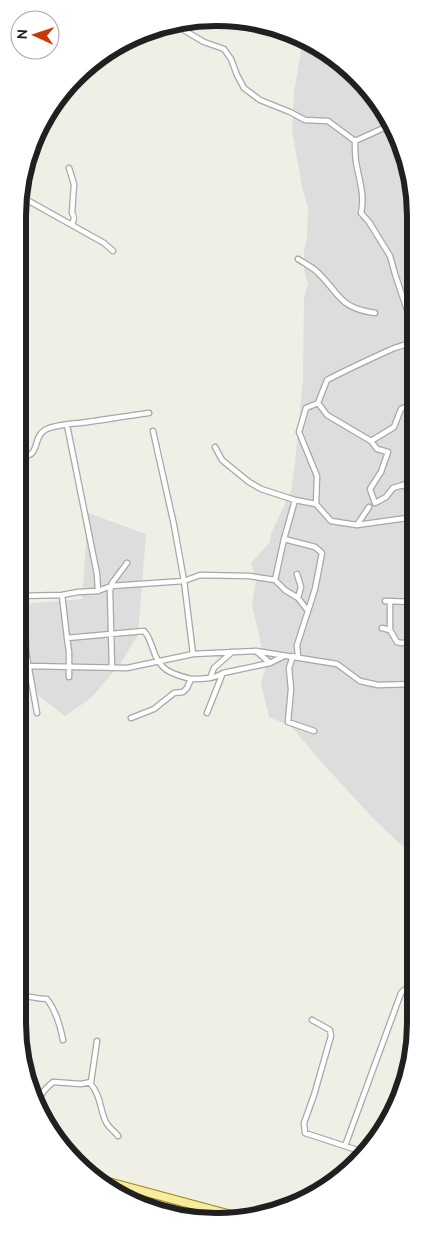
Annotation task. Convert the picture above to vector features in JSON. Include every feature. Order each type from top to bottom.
[{"type":"main road","points":[[116,1184],[222,1213]]},
{"type":"street","points":[[183,29],[204,42],[224,49],[232,58],[237,75],[244,88],[260,100],[305,120],[328,121],[355,141]]},
{"type":"street","points":[[355,141],[385,128]]},
{"type":"street","points":[[355,141],[356,161],[363,202],[361,213],[369,222],[390,256],[394,274],[407,310]]},
{"type":"street","points":[[69,168],[74,184],[72,213],[74,220],[72,224]]},
{"type":"street","points":[[27,200],[104,243],[113,251]]},
{"type":"street","points":[[298,259],[316,271],[347,305],[362,312],[375,313]]},
{"type":"street","points":[[316,504],[317,476],[299,432],[306,408],[318,403],[327,380],[361,362],[407,343]]},
{"type":"street","points":[[318,403],[326,415],[371,441],[377,449],[388,452],[381,472],[370,488],[375,503],[386,497],[393,488],[407,483]]},
{"type":"street","points":[[371,441],[394,427],[401,409],[407,406]]},
{"type":"street","points":[[26,456],[30,456],[34,452],[39,439],[46,430],[67,425],[150,413]]},
{"type":"street","points":[[67,425],[97,574],[98,591]]},
{"type":"street","points":[[152,431],[174,525],[184,581],[193,654]]},
{"type":"street","points":[[215,447],[222,460],[249,482],[261,489],[295,500],[316,504],[331,521],[357,525],[407,518]]},
{"type":"street","points":[[403,484],[407,488]]},
{"type":"street","points":[[275,580],[295,500]]},
{"type":"street","points":[[357,525],[369,507]]},
{"type":"street","points":[[284,539],[315,547],[322,553],[315,589],[295,657],[289,668],[291,688],[288,722],[314,731]]},
{"type":"street","points":[[112,668],[111,586],[127,563]]},
{"type":"street","points":[[26,596],[62,595],[98,591],[111,586],[184,581],[200,574],[249,576],[275,580],[285,590],[298,598],[308,611]]},
{"type":"street","points":[[297,574],[301,587],[298,598]]},
{"type":"street","points":[[62,595],[70,677]]},
{"type":"street","points":[[407,602],[388,601],[390,630],[397,642],[407,643]]},
{"type":"street","points":[[26,628],[26,652],[37,713]]},
{"type":"street","points":[[382,628],[390,630]]},
{"type":"street","points":[[67,638],[144,631],[148,634],[157,662],[174,675],[191,679],[210,678],[223,673],[270,663],[285,655]]},
{"type":"street","points":[[26,667],[127,668],[193,654],[256,651],[337,664],[360,682],[378,686],[407,684]]},
{"type":"street","points":[[256,651],[270,663]]},
{"type":"street","points":[[210,678],[214,668],[232,652]]},
{"type":"street","points":[[207,713],[223,673]]},
{"type":"street","points":[[131,718],[154,709],[174,693],[183,692],[191,679]]},
{"type":"street","points":[[345,1146],[402,993],[407,988]]},
{"type":"street","points":[[26,995],[46,998],[58,1015],[57,1021],[63,1040]]},
{"type":"street","points":[[312,1020],[330,1030],[331,1036],[304,1122],[305,1132],[358,1150]]},
{"type":"street","points":[[97,1041],[90,1082],[97,1092],[107,1123],[118,1136]]},
{"type":"street","points":[[41,1095],[53,1082],[80,1084],[90,1082]]},
{"type":"shaded area","points":[[302,46],[342,73],[360,91],[375,111],[397,155],[405,192],[407,216],[407,848],[400,844],[370,815],[292,727],[269,717],[261,684],[266,666],[252,605],[256,580],[251,563],[270,542],[271,534],[291,491],[303,380],[304,298],[308,284],[304,270],[304,251],[307,236],[308,207],[302,187],[292,131],[294,92]]},
{"type":"shaded area","points":[[88,513],[146,534],[138,635],[120,664],[91,698],[65,716],[39,696],[32,678],[26,674],[26,604],[82,599]]}]
